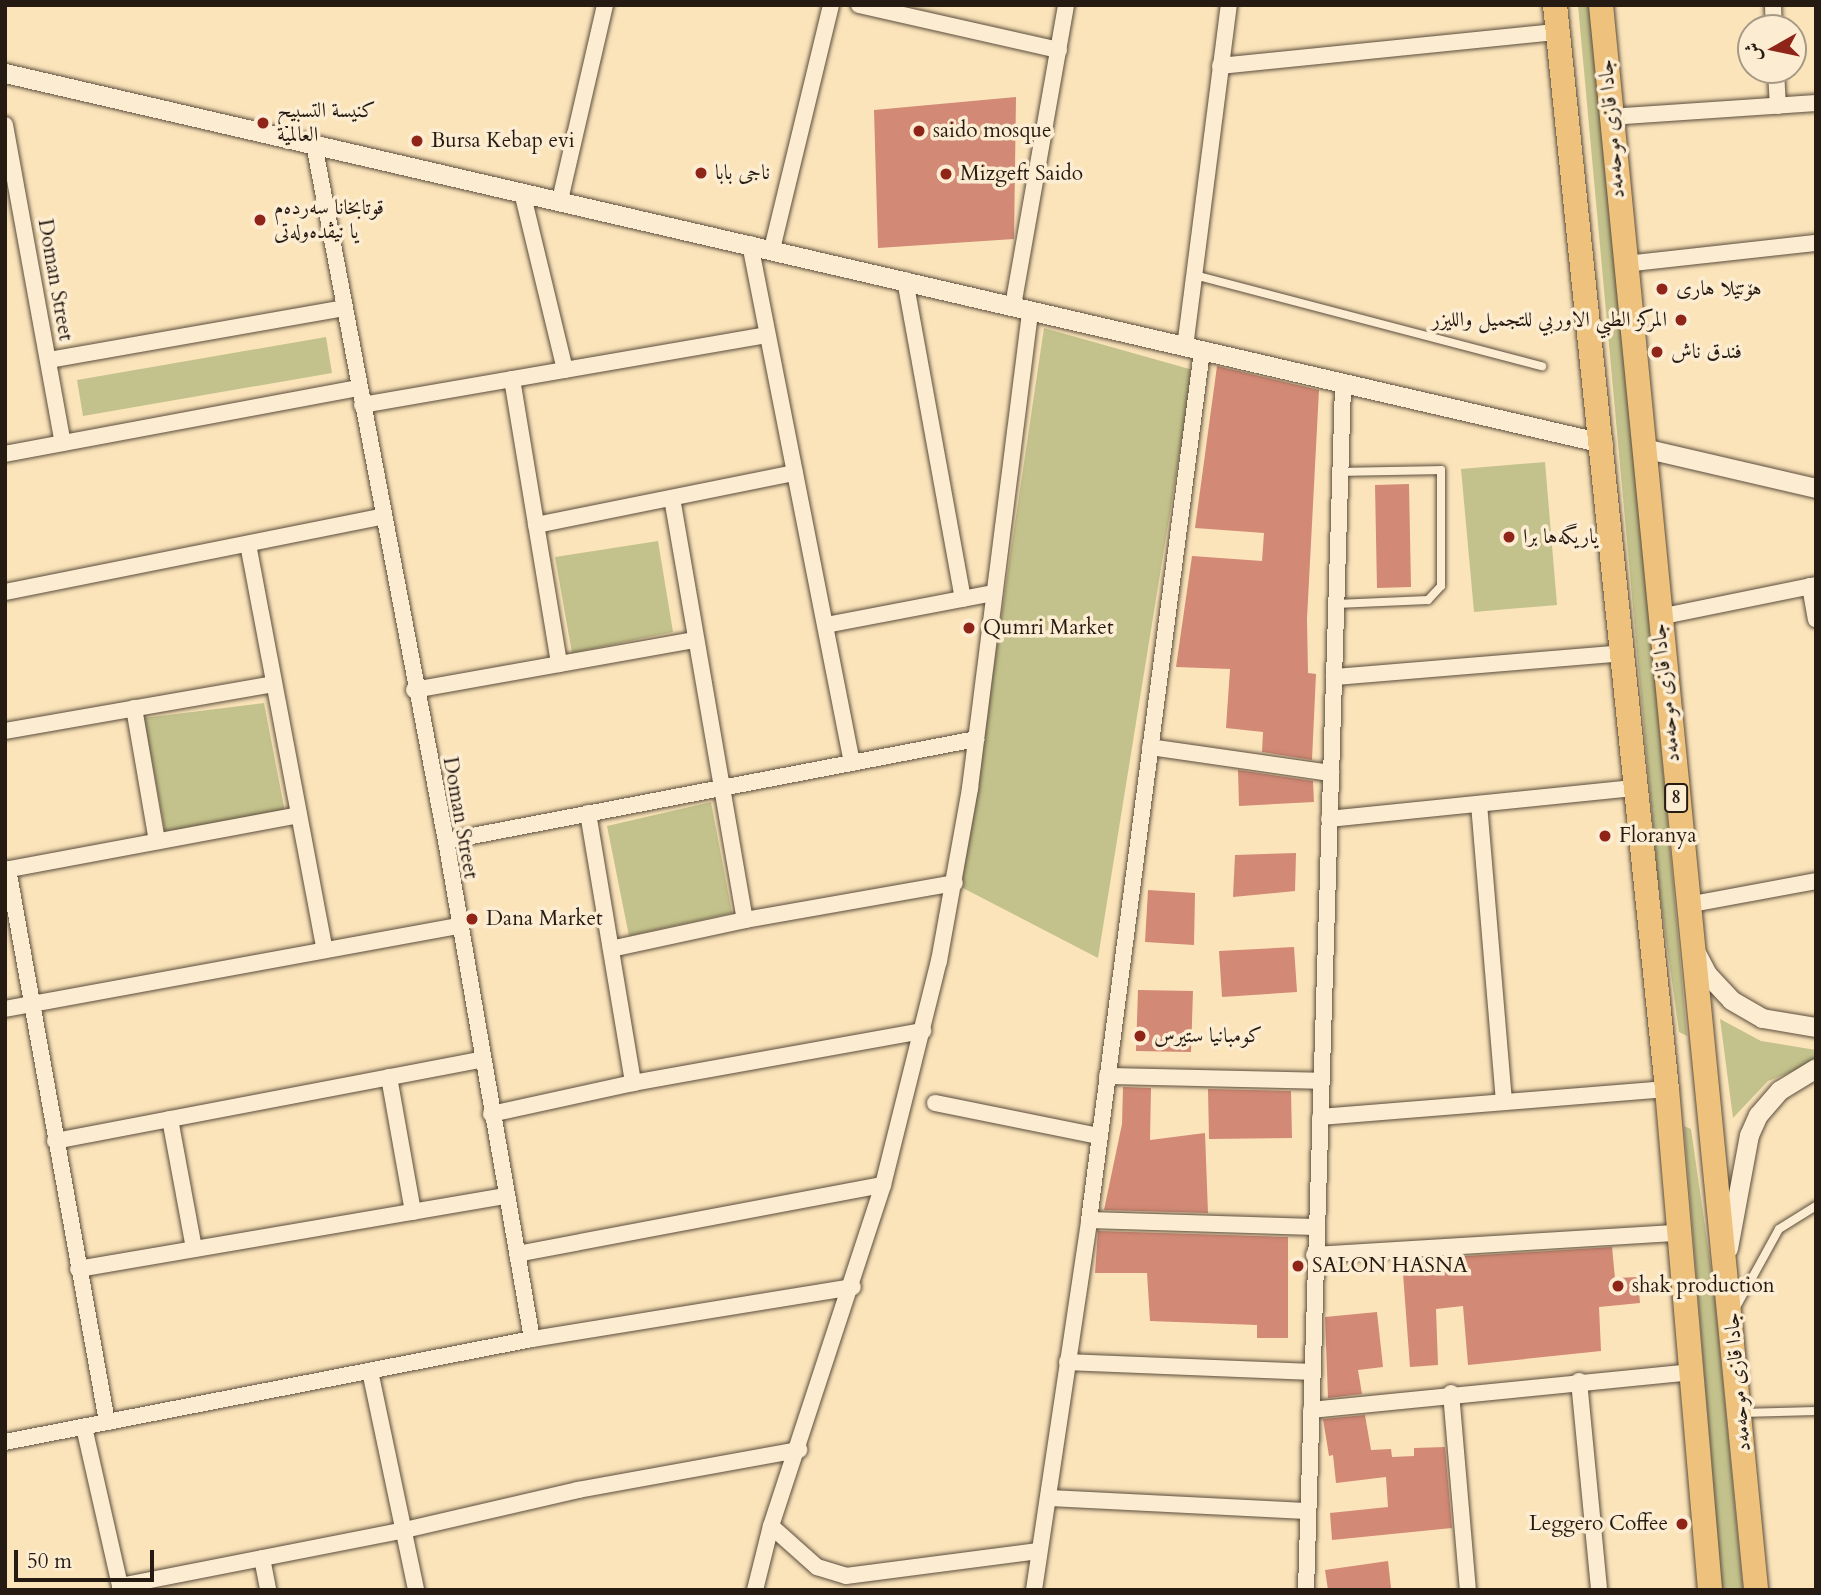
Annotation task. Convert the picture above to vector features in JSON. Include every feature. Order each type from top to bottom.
[{"type":"main road","name":"جادا قازی موحەمەد","points":[[1555,5],[1603,443],[1635,788],[1667,1088],[1710,1590]]},
{"type":"main road","name":"جادا قازی موحەمەد","points":[[1601,5],[1687,905],[1732,1314],[1756,1590]]},
{"type":"main road","points":[[1662,1044],[1674,1053],[1685,1053],[1702,1041]]},
{"type":"street","points":[[560,200],[605,5]]},
{"type":"street","points":[[772,249],[831,5]]},
{"type":"street","points":[[859,5],[1059,50]]},
{"type":"street","points":[[755,1590],[771,1526],[799,1450],[884,1185],[923,1031],[955,883],[994,593],[1022,308],[1066,5]]},
{"type":"street","points":[[1034,1590],[1089,1220],[1150,747],[1194,349],[1194,275],[1229,5]]},
{"type":"street","points":[[1220,66],[1557,32]]},
{"type":"street","points":[[5,73],[1603,443]]},
{"type":"street","points":[[1777,84],[1778,106]]},
{"type":"street","points":[[1610,117],[1816,103]]},
{"type":"street","name":"Doman Street","points":[[5,125],[63,443]]},
{"type":"street","name":"Doman Street","points":[[314,144],[414,690],[446,841],[457,926],[532,1339]]},
{"type":"street","points":[[522,192],[565,370]]},
{"type":"street","points":[[750,244],[852,763]]},
{"type":"street","points":[[1625,264],[1815,244],[1816,255]]},
{"type":"street","points":[[905,280],[963,599]]},
{"type":"street","points":[[49,360],[344,308]]},
{"type":"street","points":[[362,405],[767,335]]},
{"type":"street","points":[[512,379],[559,664]]},
{"type":"street","points":[[1306,1590],[1314,1255],[1322,1081],[1343,384]]},
{"type":"street","points":[[5,454],[359,388]]},
{"type":"street","points":[[1643,448],[1816,488]]},
{"type":"street","points":[[536,526],[795,473]]},
{"type":"street","points":[[671,498],[745,920]]},
{"type":"street","points":[[5,592],[382,517]]},
{"type":"street","points":[[248,544],[325,950]]},
{"type":"street","points":[[1659,617],[1813,585],[1816,619]]},
{"type":"street","points":[[826,625],[994,593]]},
{"type":"street","points":[[414,690],[696,640]]},
{"type":"street","points":[[1334,677],[1623,653]]},
{"type":"street","points":[[5,731],[274,684]]},
{"type":"street","points":[[134,708],[157,841]]},
{"type":"street","points":[[446,841],[976,739]]},
{"type":"street","points":[[1150,747],[1331,773]]},
{"type":"street","points":[[1329,819],[1635,788]]},
{"type":"street","points":[[1479,804],[1504,1101]]},
{"type":"street","points":[[588,813],[633,1083]]},
{"type":"street","points":[[107,1422],[29,1004],[7,869],[299,815]]},
{"type":"street","points":[[1687,905],[1816,881]]},
{"type":"street","points":[[611,949],[745,920],[955,883]]},
{"type":"street","points":[[5,1009],[457,926]]},
{"type":"street","points":[[1691,942],[1707,974],[1731,1000],[1762,1018],[1816,1027]]},
{"type":"street","points":[[491,1114],[633,1083],[923,1031]]},
{"type":"street","points":[[55,1141],[481,1060]]},
{"type":"street","points":[[1726,1256],[1749,1135],[1758,1115],[1786,1085],[1816,1069]]},
{"type":"street","points":[[1107,1076],[1322,1081]]},
{"type":"street","points":[[389,1077],[413,1212]]},
{"type":"street","points":[[1320,1117],[1667,1088]]},
{"type":"street","points":[[935,1103],[1099,1136]]},
{"type":"street","points":[[170,1119],[194,1249]]},
{"type":"street","points":[[517,1254],[884,1185]]},
{"type":"street","points":[[78,1269],[506,1196]]},
{"type":"street","points":[[1089,1220],[1315,1227]]},
{"type":"street","points":[[1314,1255],[1678,1233]]},
{"type":"street","points":[[5,1442],[532,1339],[853,1287]]},
{"type":"street","points":[[1067,1362],[1312,1372]]},
{"type":"street","points":[[370,1371],[416,1590]]},
{"type":"street","points":[[1311,1410],[1451,1393],[1692,1372]]},
{"type":"street","points":[[1579,1381],[1599,1590]]},
{"type":"street","points":[[1451,1393],[1468,1590]]},
{"type":"street","points":[[84,1427],[121,1588],[405,1530],[579,1490],[799,1450]]},
{"type":"street","points":[[1048,1498],[1308,1511]]},
{"type":"street","points":[[771,1526],[817,1567],[845,1577],[1038,1550]]},
{"type":"street","points":[[262,1558],[268,1590]]},
{"type":"lane","points":[[1194,275],[1542,366]]},
{"type":"lane","points":[[1336,604],[1428,600],[1441,586],[1441,470],[1340,472]]},
{"type":"lane","points":[[1732,1314],[1779,1229],[1816,1206]]},
{"type":"lane","points":[[1741,1413],[1816,1411]]},
{"type":"shaded area","points":[[1578,5],[1594,5],[1687,1036],[1679,1032],[1658,881]]},
{"type":"shaded area","points":[[1044,328],[1193,370],[1098,958],[961,887]]},
{"type":"shaded area","points":[[326,337],[332,373],[83,416],[77,380]]},
{"type":"shaded area","name":"یاریگەها برا","points":[[1545,462],[1557,605],[1474,612],[1461,469]]},
{"type":"shaded area","points":[[658,541],[673,632],[572,653],[555,557]]},
{"type":"shaded area","points":[[264,703],[285,812],[165,832],[144,718]]},
{"type":"shaded area","points":[[711,802],[732,913],[629,936],[607,826]]},
{"type":"shaded area","points":[[1720,1019],[1761,1041],[1816,1050],[1816,1062],[1768,1081],[1733,1118]]},
{"type":"shaded area","points":[[1684,1126],[1691,1129],[1714,1289],[1743,1590],[1722,1590]]},
{"type":"building","name":"Mizgeft Saido","points":[[1016,97],[1014,239],[878,248],[874,110]]},
{"type":"building","points":[[1217,366],[1319,390],[1307,619],[1308,673],[1316,674],[1312,760],[1262,752],[1263,732],[1226,728],[1230,669],[1176,667],[1192,556],[1262,561],[1264,533],[1195,528]]},
{"type":"building","points":[[1409,484],[1411,587],[1377,588],[1375,485]]},
{"type":"building","points":[[1238,770],[1313,781],[1314,802],[1239,806]]},
{"type":"building","points":[[1296,853],[1295,891],[1233,897],[1235,855]]},
{"type":"building","points":[[1148,890],[1195,893],[1194,945],[1145,942]]},
{"type":"building","points":[[1294,947],[1297,992],[1222,997],[1219,951]]},
{"type":"building","points":[[1138,990],[1193,991],[1191,1052],[1136,1051]]},
{"type":"building","points":[[1123,1087],[1151,1088],[1150,1140],[1205,1133],[1208,1213],[1104,1210],[1122,1124]]},
{"type":"building","points":[[1208,1089],[1291,1091],[1292,1138],[1209,1139]]},
{"type":"building","points":[[1098,1231],[1288,1237],[1288,1338],[1257,1338],[1257,1325],[1150,1321],[1147,1273],[1095,1273]]},
{"type":"building","points":[[1612,1247],[1615,1278],[1638,1277],[1640,1303],[1599,1307],[1601,1351],[1468,1365],[1463,1306],[1436,1309],[1438,1365],[1410,1367],[1402,1260]]},
{"type":"building","points":[[1377,1312],[1383,1367],[1358,1370],[1362,1394],[1328,1398],[1325,1317]]},
{"type":"building","points":[[1365,1415],[1371,1450],[1391,1449],[1392,1457],[1414,1456],[1414,1448],[1445,1447],[1452,1528],[1332,1540],[1330,1513],[1388,1507],[1386,1477],[1336,1483],[1333,1455],[1329,1456],[1323,1419]]},
{"type":"building","points":[[1388,1561],[1391,1588],[1328,1590],[1325,1570]]},
{"type":"place","name":"كنيسة التسبيح العالمية","points":[[263,123]]},
{"type":"place","name":"saido mosque","points":[[919,131]]},
{"type":"place","name":"Bursa Kebap evi","points":[[417,141]]},
{"type":"place","name":"ناجى بابا","points":[[701,173]]},
{"type":"place","name":"Mizgeft Saido","points":[[946,174]]},
{"type":"place","name":"قوتابخانا سەردەم یا نیڤدەولەتی","points":[[260,220]]},
{"type":"place","name":"هۆتێلا هاری","points":[[1662,289]]},
{"type":"place","name":"المركز الطبي الاوربي للتجميل والليزر","points":[[1681,320]]},
{"type":"place","name":"فندق ناش","points":[[1657,352]]},
{"type":"place","name":"یاریگەها برا","points":[[1509,537]]},
{"type":"place","name":"Qumri Market","points":[[969,628]]},
{"type":"place","name":"Floranya","points":[[1605,836]]},
{"type":"place","name":"Dana Market","points":[[472,919]]},
{"type":"place","name":"كومبانيا ستيرس","points":[[1140,1036]]},
{"type":"place","name":"SALON HASNA","points":[[1298,1266]]},
{"type":"place","name":"shak production","points":[[1618,1286]]},
{"type":"place","name":"Leggero Coffee","points":[[1682,1524]]}]
